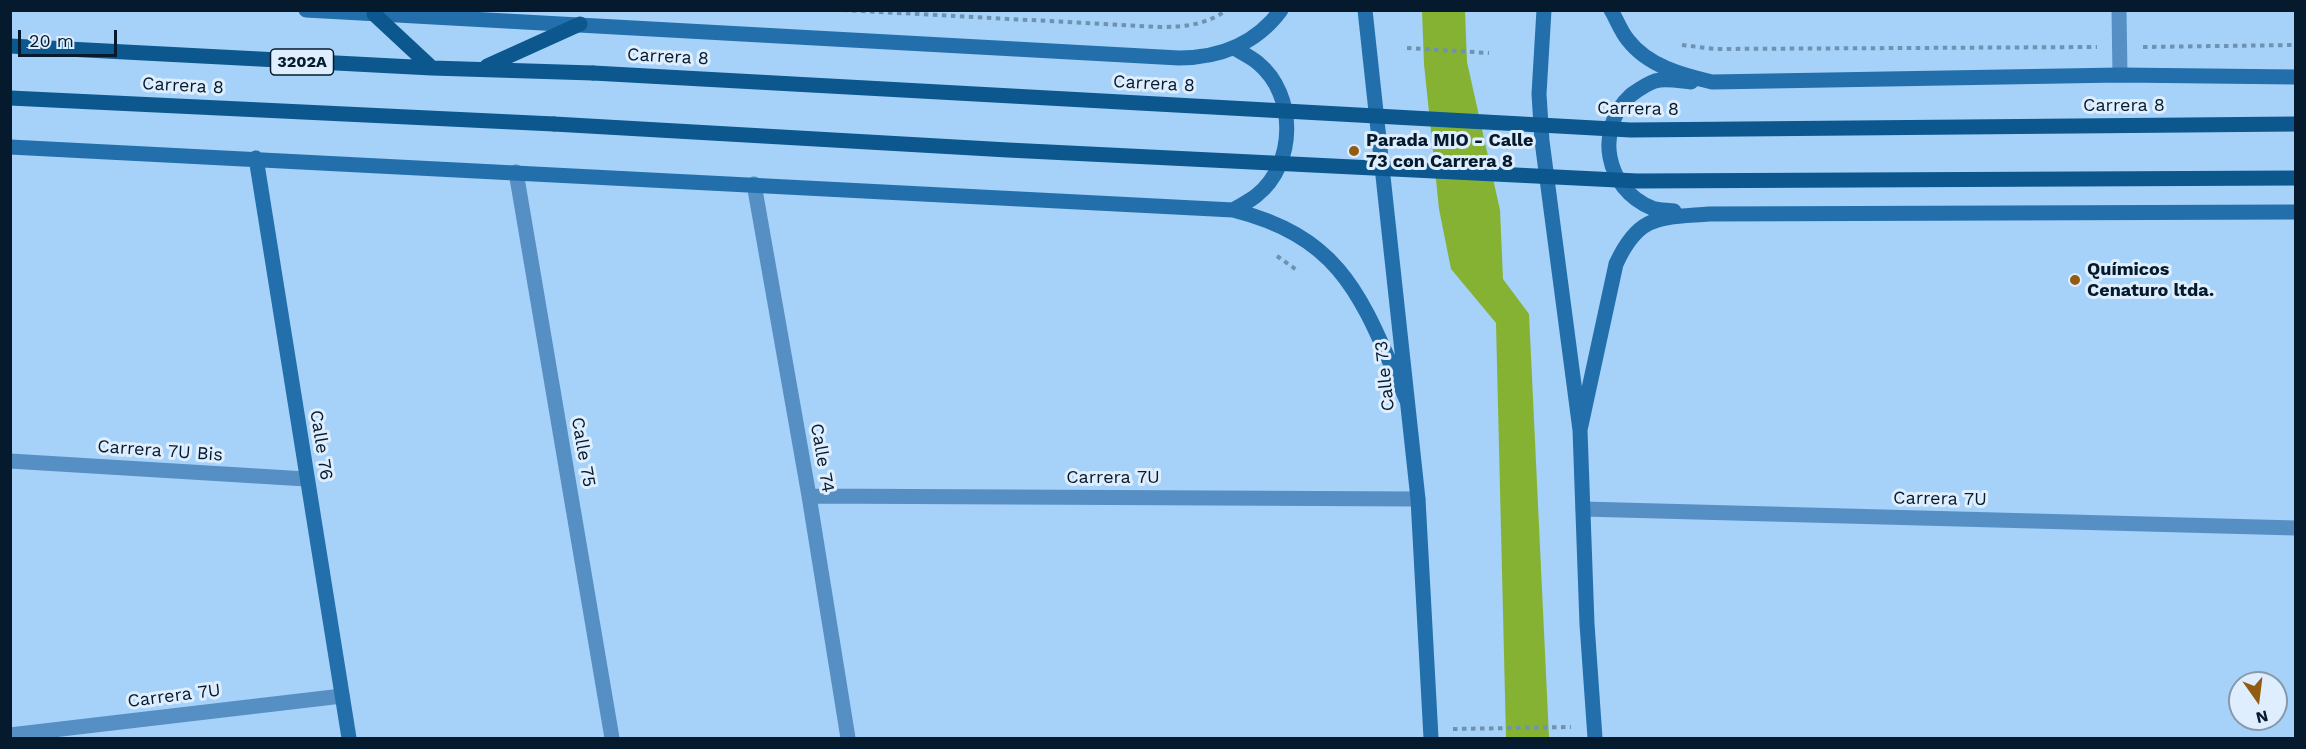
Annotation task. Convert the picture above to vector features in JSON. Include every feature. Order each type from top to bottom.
[{"type":"main road","points":[[374,14],[432,68]]},
{"type":"main road","points":[[482,68],[580,24]]},
{"type":"main road","name":"Carrera 8","points":[[10,46],[432,68],[593,73],[1631,130],[2295,124]]},
{"type":"main road","name":"Carrera 8","points":[[10,98],[1638,181],[2295,178]]},
{"type":"street","name":"Carrera 8","points":[[306,10],[1179,58],[1198,58],[1234,48],[1263,30],[1281,10]]},
{"type":"street","name":"Calle 73","points":[[1365,10],[1418,499],[1431,738]]},
{"type":"street","points":[[1544,10],[1539,94],[1542,141],[1580,430],[1595,738]]},
{"type":"street","name":"Carrera 8","points":[[1611,10],[1627,39],[1651,61],[1682,75],[1712,82],[2120,75],[2295,77]]},
{"type":"street","points":[[2119,10],[2120,75]]},
{"type":"street","points":[[1233,210],[1258,194],[1276,171],[1287,144],[1287,115],[1277,87],[1259,64],[1234,48]]},
{"type":"street","points":[[1709,214],[1654,209],[1637,200],[1623,188],[1613,171],[1608,135],[1614,117],[1624,101],[1638,89],[1656,81],[1712,82]]},
{"type":"street","points":[[10,147],[1233,210],[1278,224],[1298,234],[1317,248],[1342,273],[1362,302],[1407,400]]},
{"type":"street","name":"Calle 76","points":[[256,158],[349,738]]},
{"type":"street","name":"Calle 75","points":[[516,172],[612,738]]},
{"type":"street","name":"Calle 74","points":[[754,184],[849,738]]},
{"type":"street","points":[[1580,430],[1616,264],[1625,244],[1636,231],[1660,218],[1709,214],[2295,212]]},
{"type":"street","name":"Carrera 7U Bis","points":[[10,461],[306,479]]},
{"type":"street","name":"Carrera 7U","points":[[809,496],[1418,499]]},
{"type":"street","name":"Carrera 7U","points":[[1583,509],[2295,528]]},
{"type":"street","name":"Carrera 7U","points":[[10,735],[342,696]]},
{"type":"path","points":[[843,10],[1186,27],[1203,23],[1227,10]]},
{"type":"path","points":[[1679,45],[1715,49],[2295,45]]},
{"type":"path","points":[[1407,48],[1490,53]]},
{"type":"path","points":[[1480,728],[1568,727]]},
{"type":"shaded area","points":[[1422,11],[1465,11],[1467,62],[1500,210],[1503,279],[1529,314],[1549,738],[1506,738],[1496,323],[1451,269],[1439,209],[1424,64]]},
{"type":"place","name":"Parada MIO - Calle 73 con Carrera 8","points":[[1354,151]]},
{"type":"place","name":"Químicos Cenaturo ltda.","points":[[2075,280]]}]
